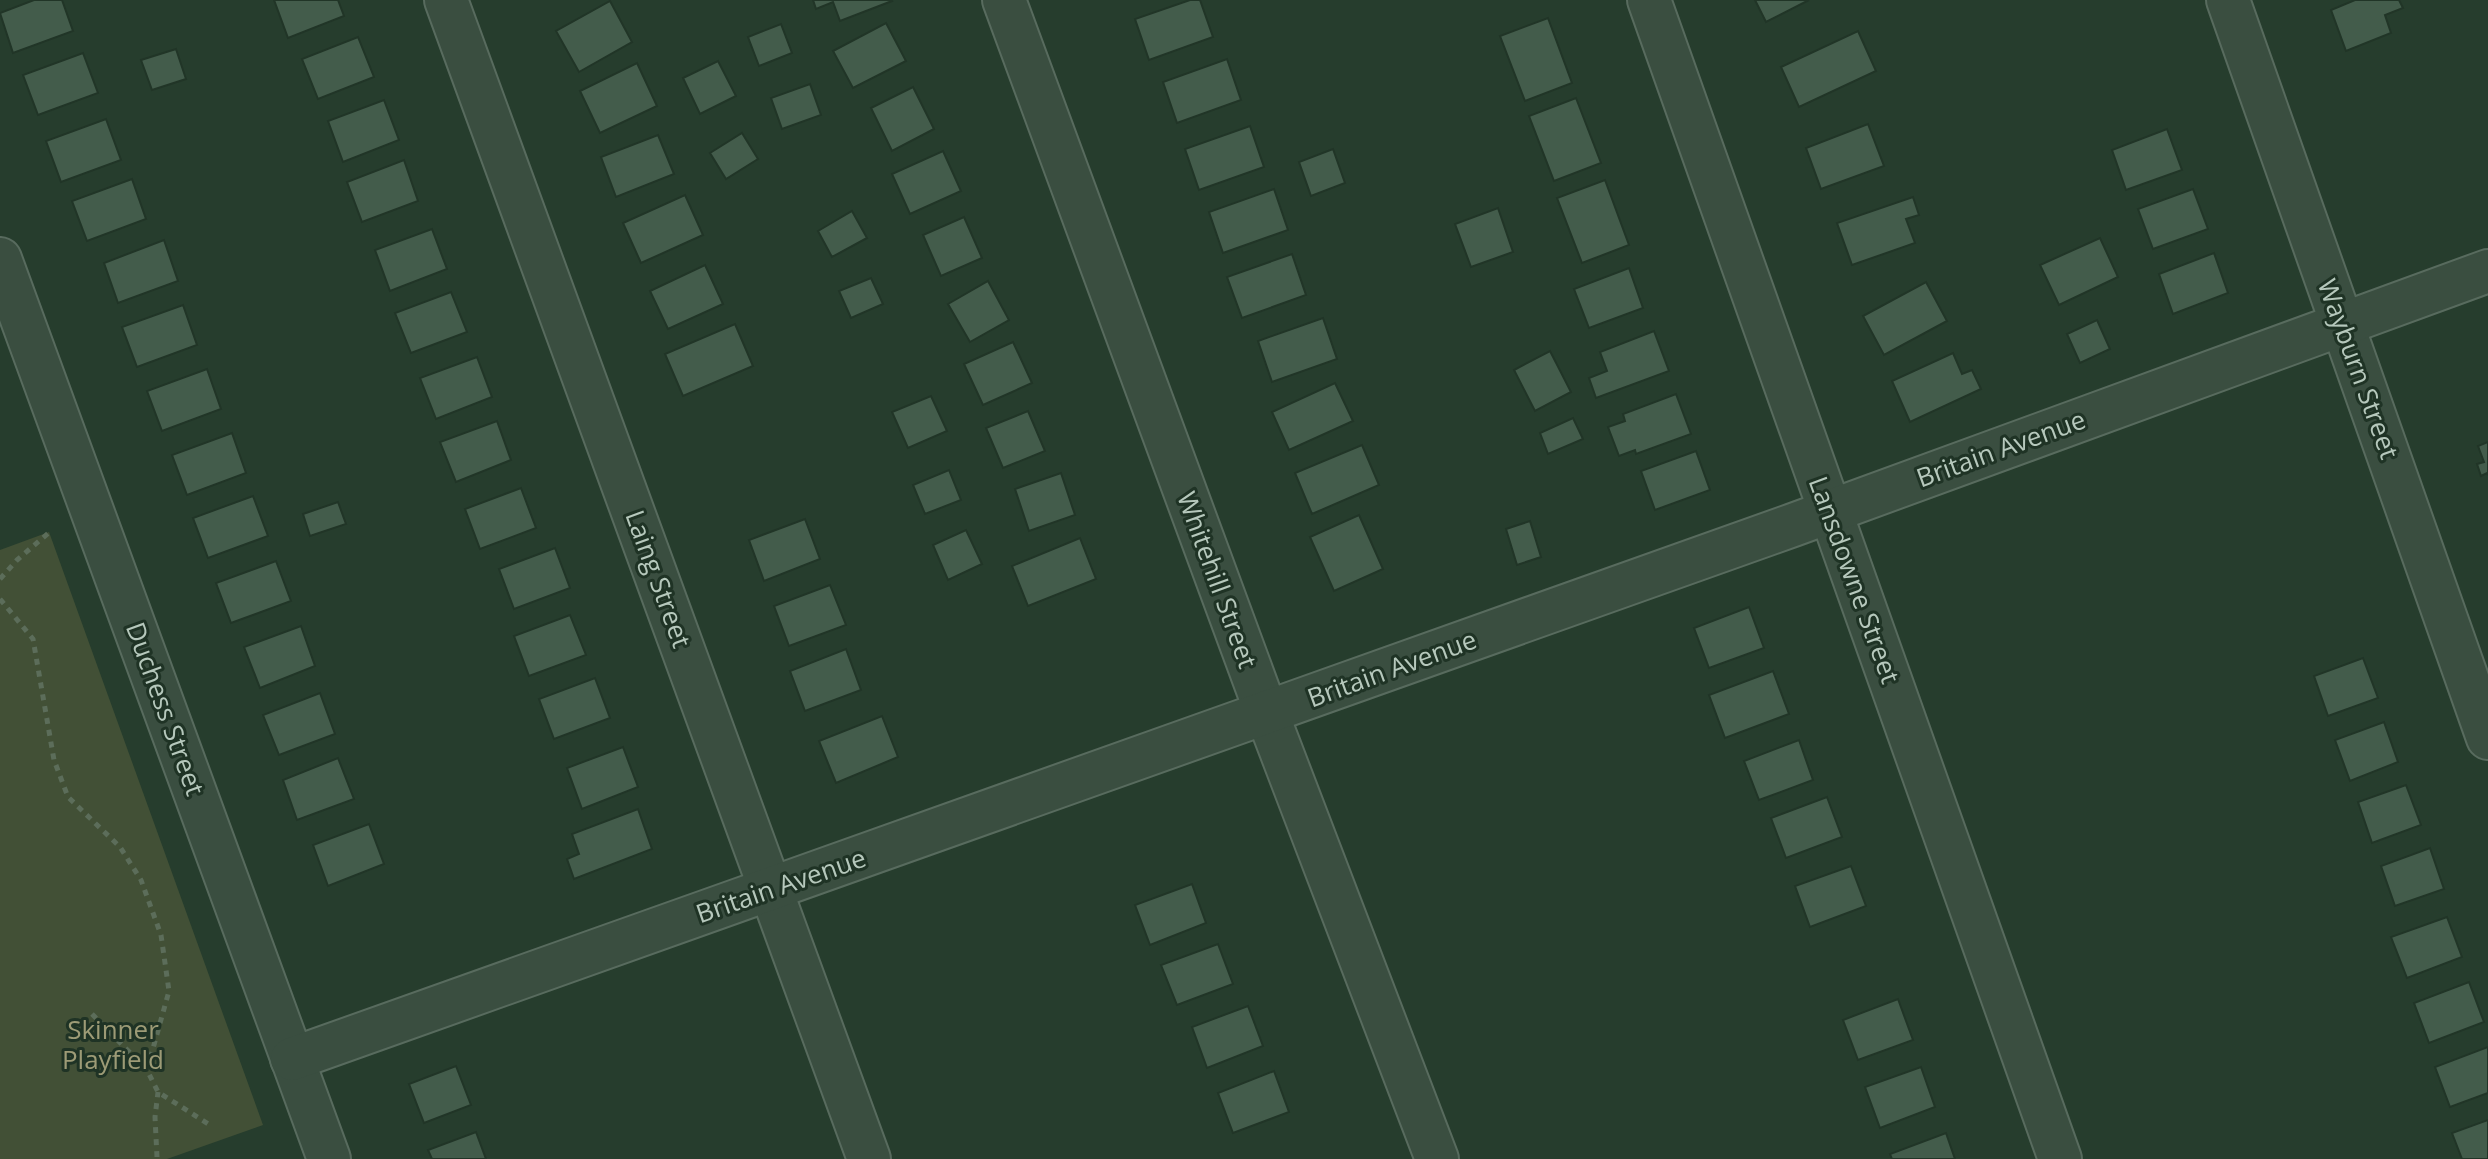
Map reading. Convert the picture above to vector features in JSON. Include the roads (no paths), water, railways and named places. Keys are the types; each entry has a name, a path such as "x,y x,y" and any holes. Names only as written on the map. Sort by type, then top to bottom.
{"street":[{"name":"Laing Street","path":"446,0 869,1159"},
{"name":"Whitehill Street","path":"1004,0 1267,714 1437,1159"},
{"name":"Lansdowne Street","path":"1649,0 2060,1159"},
{"name":"Wayburn Street","path":"2228,0 2488,738"},
{"name":"Duchess Street","path":"0,259 329,1159"},
{"name":"Britain Avenue","path":"292,1059 1267,714 2488,271"}],"park label":[{"name":"Skinner Playfield","path":"113,1045"}]}
